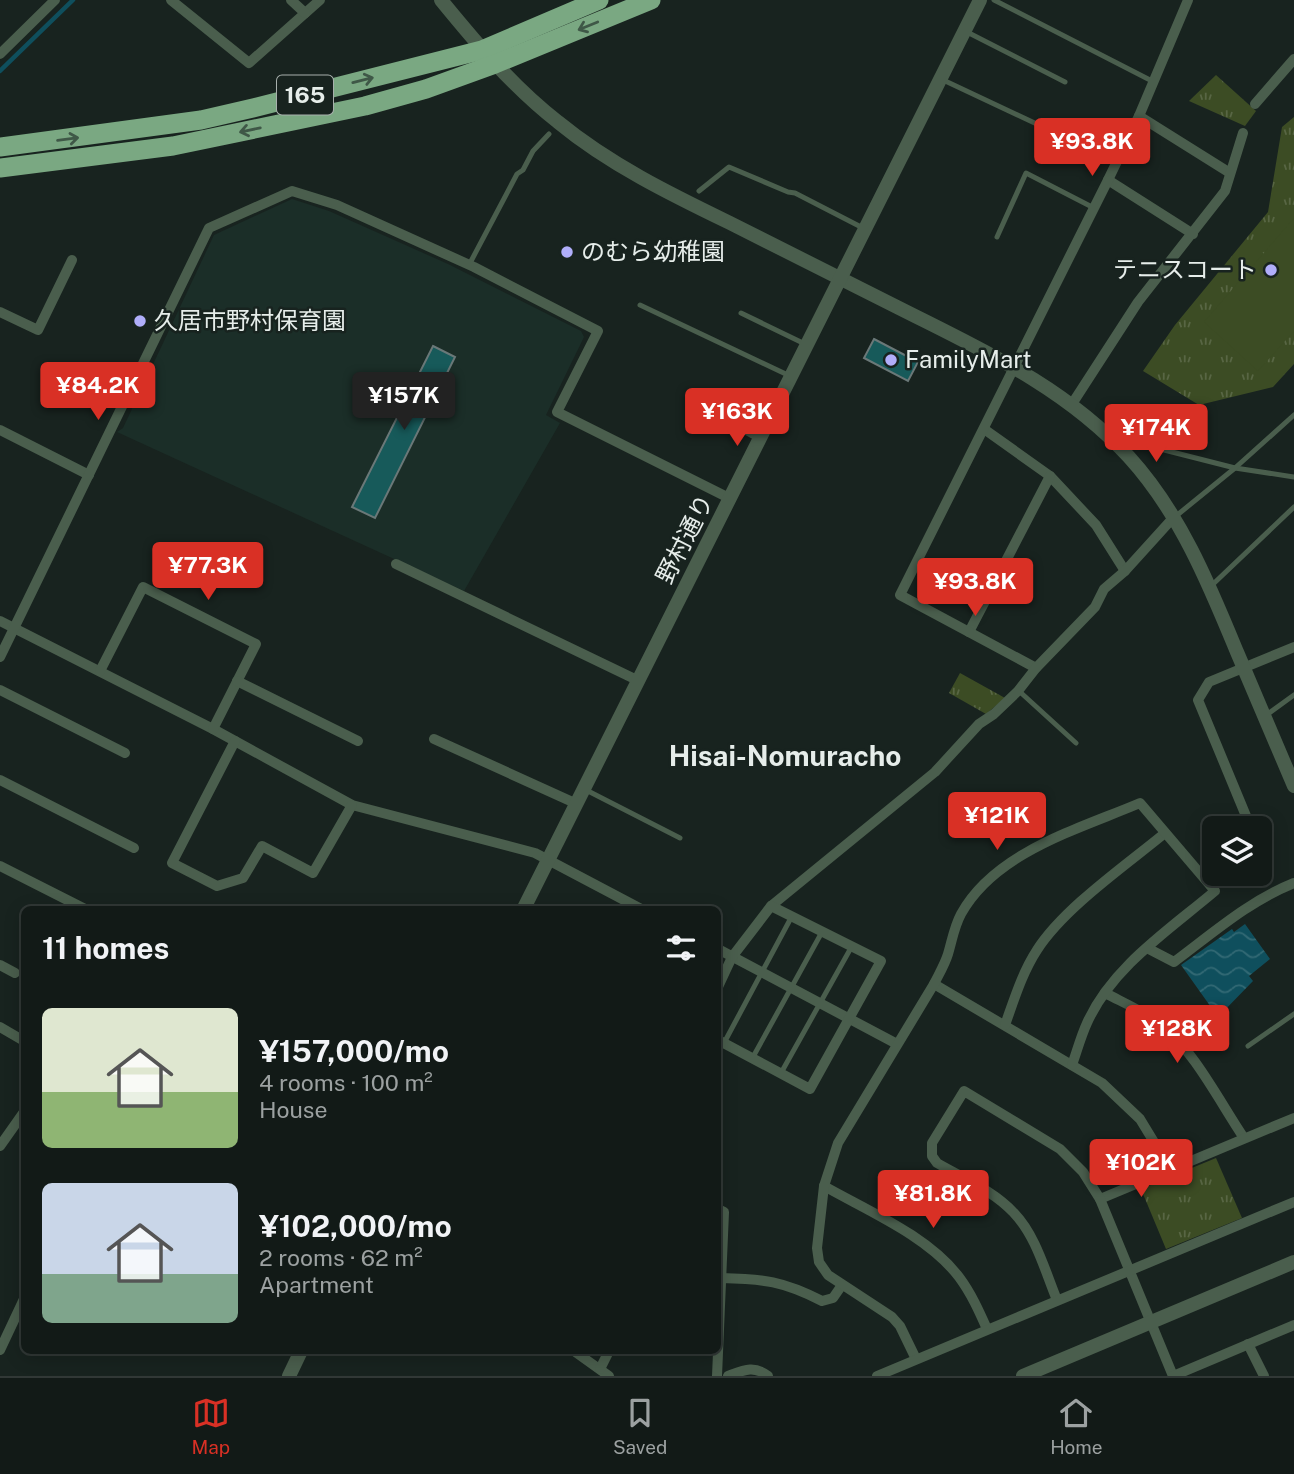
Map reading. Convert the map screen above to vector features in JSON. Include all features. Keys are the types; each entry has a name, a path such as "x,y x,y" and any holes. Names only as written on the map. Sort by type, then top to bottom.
{"highway":[{"name":"165","path":"0,168 173,146 365,106 426,89 599,0"},
{"name":"165","path":"0,147 201,120 489,57 652,0"}],"street":[{"path":"0,54 55,0"},
{"path":"171,0 248,63 320,0"},
{"path":"291,0 305,13"},
{"path":"441,0 522,92 591,147 697,207 1015,366 1072,404 1107,435 1131,460 1173,518 1210,587 1294,786"},
{"name":"野村通り","path":"525,906 761,441 980,0"},
{"path":"1036,668 900,595 1139,116 1188,0"},
{"path":"1255,104 1294,60"},
{"path":"1139,116 1230,173"},
{"path":"1072,404 1138,302 1194,234 1225,191 1243,133"},
{"path":"1108,180 1194,234"},
{"path":"0,657 209,229 292,191 337,205 469,265 598,331 557,412 731,499"},
{"path":"0,312 38,330 72,260"},
{"path":"984,429 1050,477 1096,525 1125,571"},
{"path":"0,430 89,475"},
{"path":"969,632 1050,477"},
{"path":"721,980 732,957 771,906 935,772 979,724 1018,691 1036,668 1096,607 1104,589 1125,571 1173,518"},
{"path":"396,564 639,681"},
{"path":"100,671 143,587 256,643 213,729"},
{"path":"0,621 213,729 352,805 535,853 636,906"},
{"path":"1246,816 1198,700 1209,682 1294,647"},
{"path":"237,681 358,741"},
{"path":"0,690 125,753"},
{"path":"434,739 577,804"},
{"path":"235,741 172,863 217,886 243,878 262,846 313,873 352,805"},
{"path":"0,780 134,848"},
{"path":"916,1359 900,1325 877,1305 828,1275 817,1255 824,1186 838,1143 934,984 947,957 961,915 979,889 1005,866 1029,850 1140,803 1215,891 1147,948 1105,993 1087,1022 1072,1065"},
{"path":"1004,1025 1023,975 1037,950 1051,933 1069,913 1165,833"},
{"path":"0,866 79,906"},
{"path":"1147,948 1174,962 1250,905 1294,883"},
{"path":"721,1041 810,1088 881,961 771,906"},
{"path":"721,948 747,935"},
{"path":"721,951 897,1044"},
{"path":"0,965 15,973"},
{"path":"934,984 1102,1083 1140,1119 1171,1170"},
{"path":"1105,993 1148,1016 1172,1035 1187,1052 1244,1138"},
{"path":"0,1027 21,1039"},
{"path":"1057,1300 1022,1222 995,1197 937,1163 932,1156 932,1143 964,1091 1069,1155 1083,1172 1100,1199 1173,1376 1294,1325"},
{"path":"0,1146 21,1116"},
{"path":"1100,1199 1294,1118"},
{"path":"824,1186 924,1243 939,1255 970,1293 987,1329"},
{"path":"877,1376 1294,1202"},
{"path":"721,1210 724,1212 721,1278 760,1279 793,1286 822,1301 833,1298 842,1285"},
{"path":"1023,1376 1294,1262"},
{"path":"0,1350 21,1305"},
{"path":"1248,1344 1264,1376"},
{"path":"289,1376 300,1354"},
{"path":"578,1354 605,1373 608,1354"},
{"path":"717,1376 718,1354"},
{"path":"729,1376 751,1369 768,1376"}],"lane":[{"path":"994,0 1152,81"},
{"path":"965,30 1065,82"},
{"path":"941,79 1090,149"},
{"path":"469,265 517,174 523,170 533,151 549,134"},
{"path":"699,191 729,167 795,193 866,229"},
{"path":"997,237 1026,173 1094,208"},
{"path":"640,305 793,377"},
{"path":"741,313 808,346"},
{"path":"1173,518 1235,468 1294,415"},
{"path":"723,420 761,441"},
{"path":"1107,435 1235,468 1294,477"},
{"path":"1210,587 1294,507"},
{"path":"1018,691 1076,743"},
{"path":"1264,717 1294,695"},
{"path":"585,789 680,838"},
{"path":"721,1041 792,916"},
{"path":"752,1058 822,932"},
{"path":"781,1073 852,947"},
{"path":"1248,1046 1294,1014"}],"shaded area":[{"path":"292,199 329,211 448,264 581,331 584,337 546,415 560,423 464,591 117,432 123,428 214,235"}],"green space":[{"path":"1216,75 1256,111 1245,126 1189,101"},
{"path":"1294,117 1294,364 1273,387 1199,405 1143,371 1175,325 1268,212 1282,127"},
{"name":"テニスコート","path":"1294,218 1294,331 1258,371 1204,322"},
{"path":"960,673 1005,698 986,714 949,693"},
{"path":"1216,1158 1242,1218 1166,1249 1141,1189"}],"water":[{"path":"1245,924 1270,959 1249,976 1253,981 1218,1017 1181,965 1232,929 1234,932"}],"building":[{"name":"FamilyMart","path":"874,339 918,362 908,381 864,358"},
{"path":"433,346 455,357 375,518 352,507"}],"waterway":[{"path":"0,71 73,0"}],"place":[{"name":"のむら幼稚園","path":"567,252"},
{"name":"テニスコート","path":"1271,270"},
{"name":"久居市野村保育園","path":"140,321"},
{"name":"FamilyMart","path":"891,360"}],"district":[{"name":"Hisai-Nomuracho","path":"785,756"}]}
